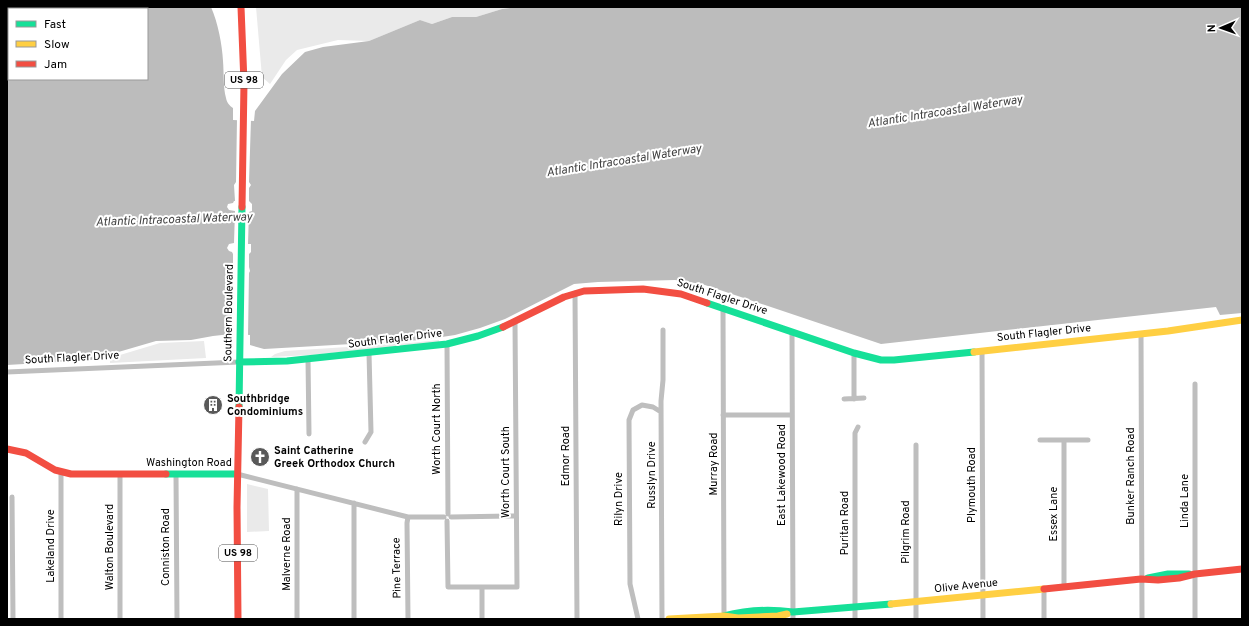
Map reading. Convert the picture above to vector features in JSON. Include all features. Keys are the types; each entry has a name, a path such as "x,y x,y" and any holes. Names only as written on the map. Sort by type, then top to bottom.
{"street":[{"name":"Southern Boulevard","path":"238,619 237,474 244,64 241,7"},
{"name":"South Flagler Drive","path":"7,372 287,361 447,344 478,336 515,322 564,297 576,293 595,290 653,290 681,294 854,353 881,360 894,360 1141,334 1242,320"},
{"name":"Edmor Road","path":"576,293 577,619"},
{"name":"Murray Road","path":"723,308 724,617"},
{"name":"Worth Court South","path":"482,587 517,587 515,322"},
{"name":"Russlyn Drive","path":"662,619 661,412 663,380 663,330"},
{"name":"East Lakewood Road","path":"792,332 793,616"},
{"name":"Bunker Ranch Road","path":"1141,334 1142,619"},
{"name":"Worth Court North","path":"447,344 448,587 482,587"},
{"name":"Plymouth Road","path":"982,351 983,619"},
{"path":"365,442 371,432 369,353"},
{"path":"854,353 854,398"},
{"path":"308,359 309,434"},
{"name":"Linda Lane","path":"1195,384 1195,619"},
{"path":"844,399 864,398"},
{"name":"Rilyn Drive","path":"638,619 630,584 629,416 633,410 642,405 652,407 661,412"},
{"path":"723,415 792,415"},
{"name":"Puritan Road","path":"855,619 855,433 858,427"},
{"path":"1040,440 1088,440"},
{"name":"Essex Lane","path":"1064,440 1064,587"},
{"name":"Pilgrim Road","path":"916,445 916,619"},
{"name":"Washington Road","path":"7,449 16,450 32,456 53,470 77,475 237,474 408,517 516,516"},
{"name":"Lakeland Drive","path":"61,619 62,473"},
{"name":"Walton Boulevard","path":"120,474 120,619"},
{"name":"Conniston Road","path":"176,474 177,619"},
{"name":"Malverne Road","path":"297,489 297,619"},
{"path":"12,497 13,619"},
{"path":"354,503 354,619"},
{"name":"Pine Terrace","path":"408,517 408,619"},
{"name":"Olive Avenue","path":"669,619 724,617 738,612 778,610 793,616 855,608 1142,579 1158,580 1179,578 1195,574 1242,569"},
{"path":"482,587 482,619"},
{"path":"1044,590 1044,619"}],"shaded area":[{"path":"256,7 519,7 502,9 476,17 452,17 432,24 420,20 369,41 338,40 297,50 286,60 270,84 262,77"},
{"path":"439,340 439,342 311,355 271,357 285,351"},
{"path":"204,341 206,358 110,363 110,358 160,343"},
{"path":"247,484 268,489 269,531 247,532"}],"water":[{"name":"Atlantic Intracoastal Waterway","path":"7,7 211,7 219,34 226,100 233,108 233,120 254,121 255,111 282,74 305,52 323,47 369,41 420,20 432,24 452,17 476,17 502,9 519,7 1242,7 1242,313 1220,315 1216,307 881,344 702,284 675,280 598,282 574,284 505,319 455,335 422,340 264,349 250,345 250,335 231,334 191,340 156,341 91,360 7,365"}],"pier":[{"path":"237,119 251,119 249,182 251,185 249,188 249,201 252,204 252,211 249,212 248,244 251,244 251,252 249,254 250,271 248,336 231,335 231,270 233,267 233,254 227,248 229,244 234,243 235,211 229,210 227,207 228,204 235,201 234,185 236,182"}],"traffic: fast":[{"path":"239,407 242,207"},
{"path":"707,303 854,353 881,360 974,352"},
{"path":"239,362 287,361 447,344 478,336 503,327"},
{"path":"166,474 237,474"},
{"path":"1148,578 1168,574 1189,574"},
{"path":"724,616 741,612 793,612 891,604"}],"traffic: slow":[{"path":"974,352 1168,331 1242,320"},
{"path":"891,604 1044,589"},
{"path":"669,619 724,616 738,618 778,616 787,614"}],"traffic: jam":[{"path":"241,7 244,83 242,207"},
{"path":"503,327 564,297 584,291 643,289 681,294 707,303"},
{"path":"238,619 237,507 239,407"},
{"path":"7,449 26,453 55,470 71,474 166,474"},
{"path":"1044,589 1141,579 1158,580 1179,578 1195,574 1242,569"}],"place":[{"name":"Southbridge Condominiums","path":"213,405"},
{"name":"Saint Catherine Greek Orthodox Church","path":"260,457"}]}
